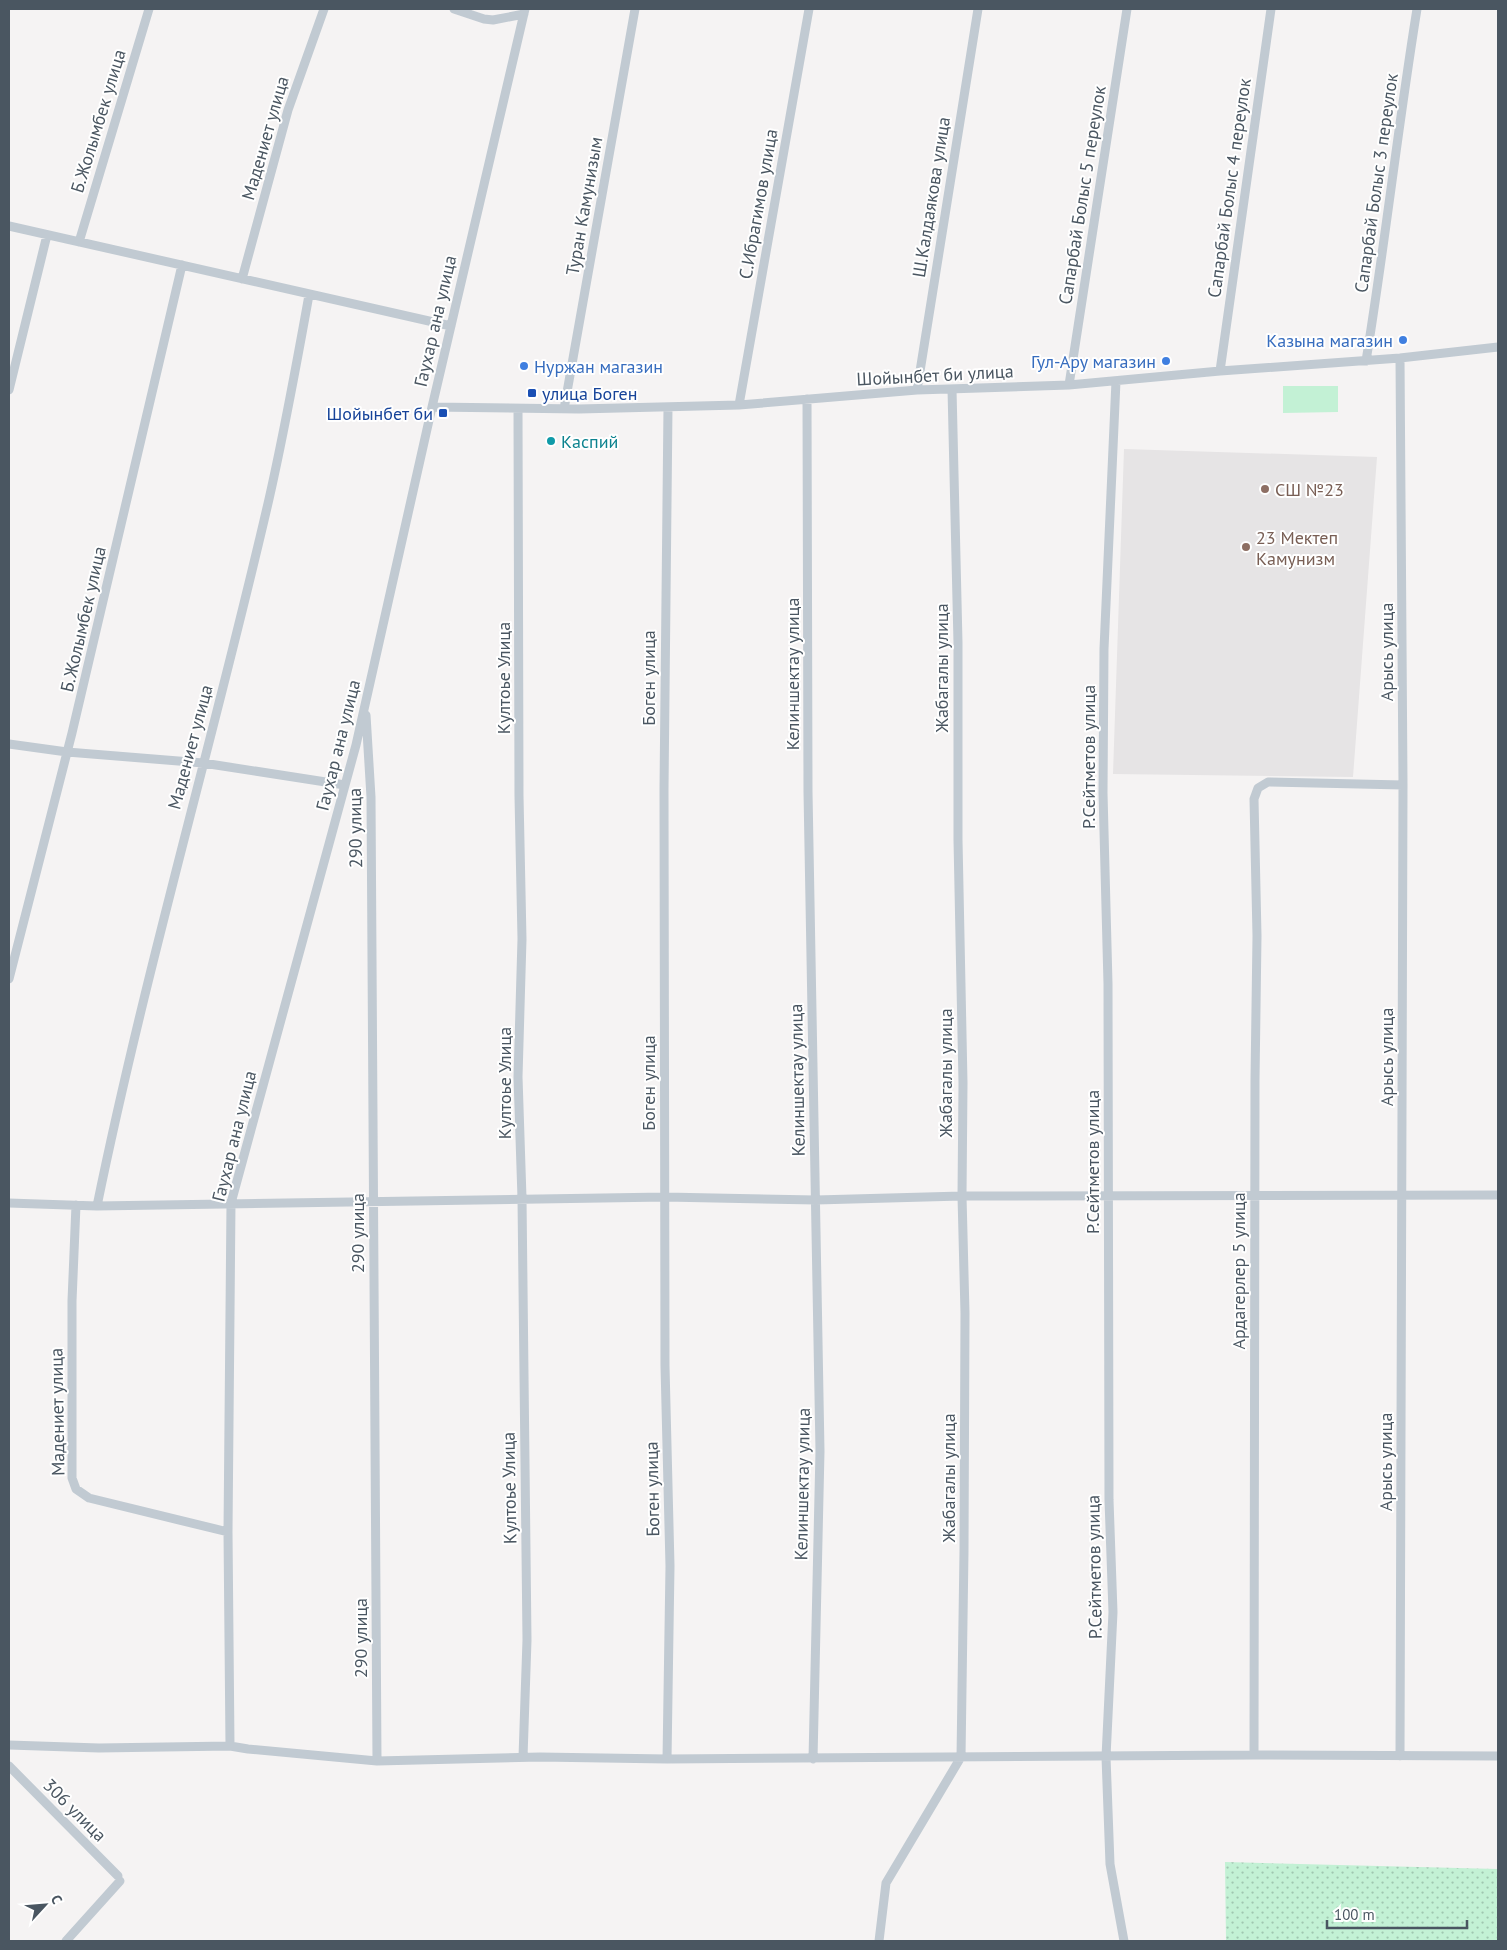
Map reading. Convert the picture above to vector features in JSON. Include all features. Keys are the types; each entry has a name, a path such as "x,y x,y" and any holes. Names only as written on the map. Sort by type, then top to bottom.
{"street":[{"name":"Б.Жолымбек улица","path":"80,242 149,9"},
{"name":"Мадениет улица","path":"242,279 288,110 324,9"},
{"path":"454,9 493,20 525,11"},
{"name":"Туран Камунизым","path":"564,409 635,9"},
{"name":"С.Ибрагимов улица","path":"739,405 809,9"},
{"name":"Ш.Калдаякова улица","path":"917,390 978,9"},
{"name":"Сапарбай Болыс 5 переулок","path":"1069,385 1127,9"},
{"name":"Сапарбай Болыс 4 переулок","path":"1220,371 1270,9"},
{"name":"Сапарбай Болыс 3 переулок","path":"1366,361 1382,260 1402,102 1417,9"},
{"name":"Гаухар ана улица","path":"230,1746 228,1492 231,1204 345,785 365,704 432,407 525,11"},
{"path":"9,226 451,326"},
{"path":"9,390 47,235"},
{"name":"Б.Жолымбек улица","path":"9,979 67,752 182,265"},
{"name":"Мадениет улица","path":"97,1206 142,1006 266,510 289,405 309,295"},
{"name":"Шойынбет би улица","path":"432,407 564,409 739,405 917,390 1069,385 1220,371 1400,358 1498,347"},
{"name":"Арысь улица","path":"1400,358 1403,785 1400,1756"},
{"name":"Р.Сейтметов улица","path":"1116,381 1104,649 1103,784 1108,984 1109,1500 1113,1612 1106,1757 1110,1864 1124,1941"},
{"name":"Жабагалы улица","path":"952,389 958,643 958,840 965,1313 964,1541 960,1757"},
{"name":"Келиншектау улица","path":"806,399 808,792 820,1451 813,1759"},
{"name":"Боген улица","path":"667,1760 670,1566 665,1366 664,779 668,407"},
{"name":"Култоье Улица","path":"518,409 519,796 522,939 518,1077 522,1198 527,1640 523,1757"},
{"name":"290 улица","path":"365,704 371,797 377,1761"},
{"path":"9,744 67,752 203,763 345,785"},
{"name":"Ардагерлер 5 улица","path":"1254,1755 1254,1196 1257,936 1254,799 1258,788 1268,782 1403,785"},
{"path":"9,1202 97,1206 522,1198 665,1197 816,1200 962,1196 1498,1195"},
{"name":"Мадениет улица","path":"76,1205 72,1301 72,1478 76,1489 89,1498 228,1532"},
{"path":"9,1745 99,1748 230,1746 377,1761 523,1757 667,1760 1254,1755 1498,1756"},
{"path":"879,1941 886,1883 960,1757"},
{"name":"306 улица","path":"9,1766 119,1878 66,1941"}],"shaded area":[{"name":"23 Мектеп Камунизм","path":"1124,449 1377,457 1353,777 1113,774"}],"green space":[{"path":"1283,386 1338,386 1338,412 1283,413"},
{"path":"1225,1862 1498,1869 1498,1941 1226,1941"}],"place":[{"name":"Казына магазин","path":"1403,340"},
{"name":"Гул-Ару магазин","path":"1166,361"},
{"name":"Нуржан магазин","path":"524,366"},
{"name":"улица Боген","path":"532,393"},
{"name":"Шойынбет би","path":"443,413"},
{"name":"Каспий","path":"551,441"},
{"name":"СШ №23","path":"1265,489"},
{"name":"23 Мектеп Камунизм","path":"1246,547"}]}
